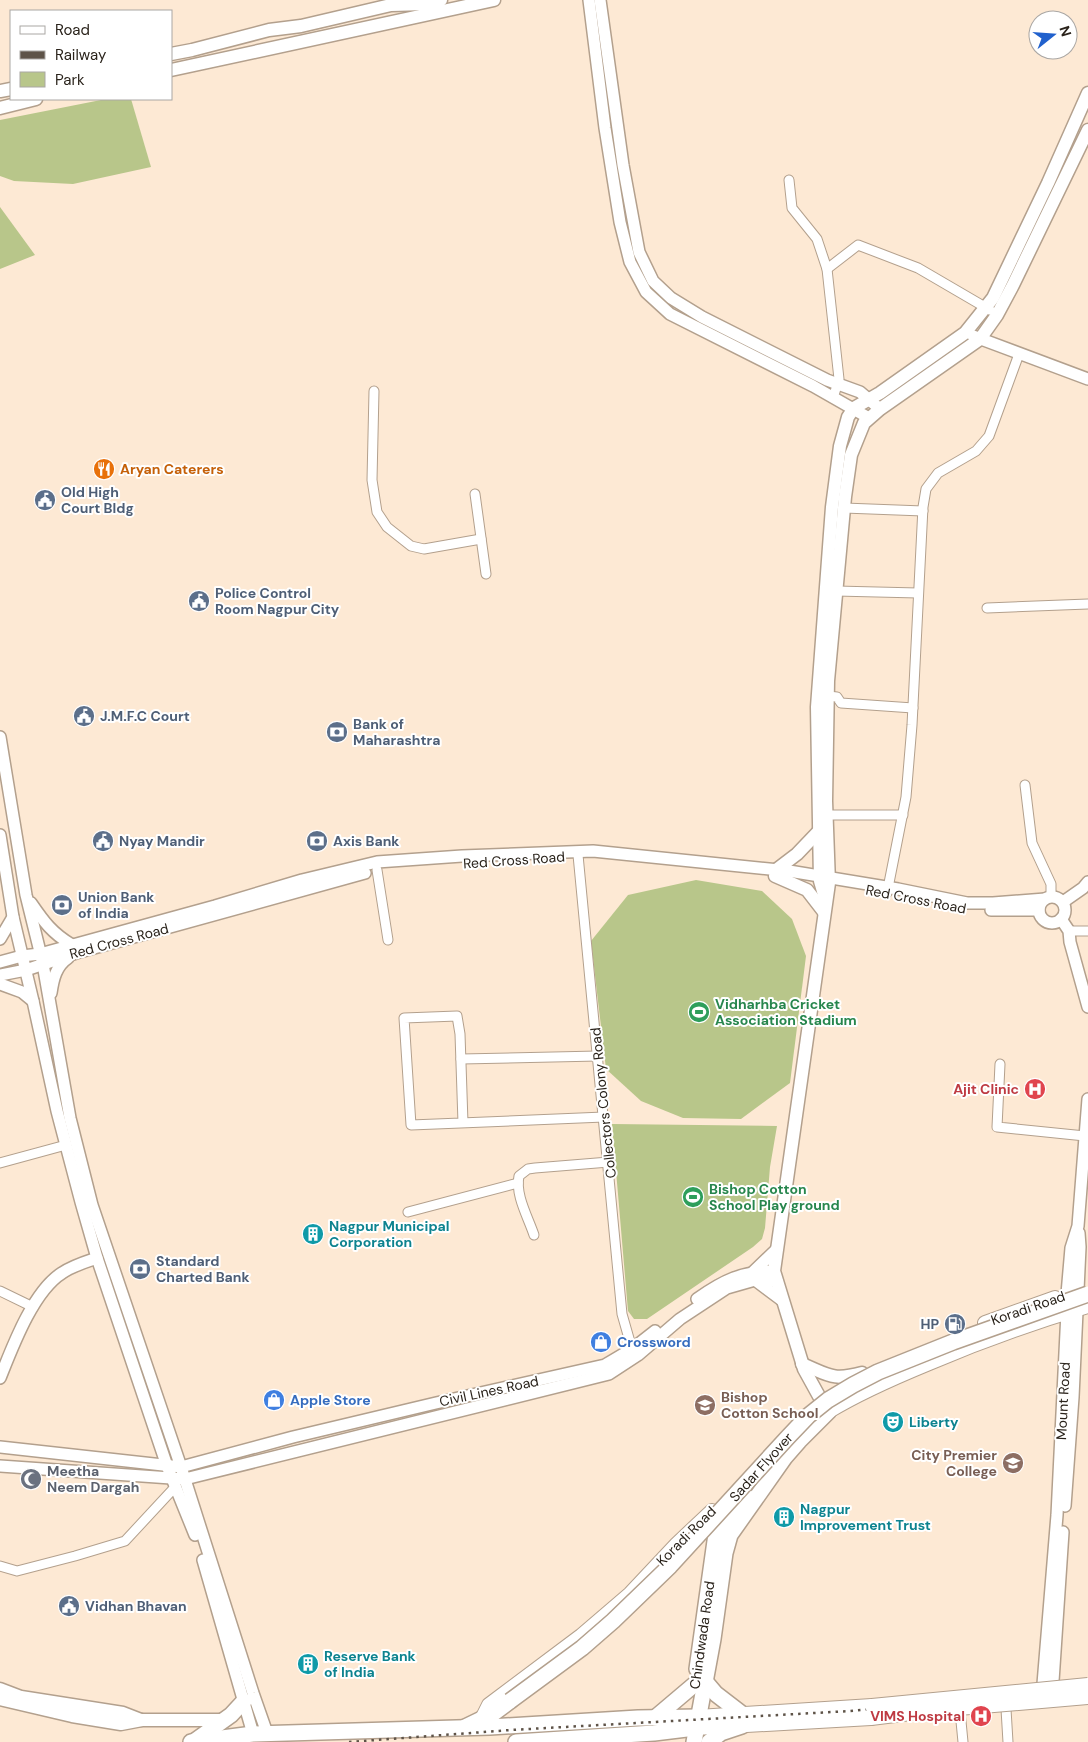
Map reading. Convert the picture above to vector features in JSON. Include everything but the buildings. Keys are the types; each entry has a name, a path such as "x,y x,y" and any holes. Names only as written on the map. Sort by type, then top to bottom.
{"highway":[{"name":"Sadar Flyover","path":"486,1722 494,1713 513,1704 582,1648 626,1609 688,1547 788,1436 828,1400 853,1384 878,1372 962,1338 1080,1300"},
{"path":"719,1554 761,1490 799,1441 829,1411"},
{"path":"719,1554 716,1534 748,1493 756,1462"},
{"name":"Chindwada Road","path":"691,1729 700,1683 702,1639 719,1554"},
{"path":"656,1717 700,1683 716,1694 742,1720 709,1742"},
{"path":"193,1741 231,1715 244,1701"},
{"path":"193,1741 466,1728 486,1722 656,1717 691,1729"},
{"path":"482,1742 486,1722"},
{"path":"516,1742 656,1738 691,1729"}],"main road":[{"path":"172,54 269,30 301,26 390,5 426,4 440,0"},
{"path":"172,70 494,0"},
{"path":"1080,1300 945,1356 847,1400 829,1411 802,1364 775,1276 777,1249 817,977 825,906 828,696 836,591 851,455 864,423 869,418 980,339 992,311 993,298 1088,95"},
{"path":"0,108 32,100"},
{"path":"825,880 818,832 817,707 827,566 840,446 848,417 854,408 909,373 965,333 992,311 1013,286 1088,130"},
{"path":"818,832 776,873 807,890 825,906"},
{"name":"Koradi Road","path":"486,1722 489,1705 581,1636 630,1594 677,1544 717,1506 803,1411 820,1398 862,1373 978,1326 1080,1300"},
{"path":"802,1364 826,1375 843,1378 862,1373"},
{"path":"871,1712 884,1700 1088,1683"},
{"path":"871,1712 1088,1683"},
{"path":"0,1689 8,1701 124,1713 142,1720 223,1720"},
{"path":"691,1729 742,1720 935,1710 1088,1697"},
{"path":"871,1712 886,1721 960,1711 1006,1709 1088,1701"}],"street":[{"path":"589,0 605,128 620,222 630,262 646,292 670,314 813,386 869,418"},
{"path":"600,0 623,165 639,252 653,281 671,298 702,317 838,384 860,392 880,409"},
{"path":"789,180 792,208 817,239 827,269 840,379 833,398"},
{"path":"827,269 858,245 918,268 992,311"},
{"path":"965,333 1088,379"},
{"path":"1019,354 989,436 976,451 938,473 926,489 923,511 913,708 906,797 888,890 967,903 993,903 1056,897 1063,902 1065,911 1058,921"},
{"path":"374,392 372,480 377,512 387,527 411,546 424,549 481,539"},
{"path":"474,494 486,574"},
{"path":"844,508 923,511"},
{"path":"836,591 918,593"},
{"path":"987,608 1088,604"},
{"path":"828,696 837,697 841,703 913,708"},
{"path":"0,737 26,895 41,959 70,1118 92,1204 181,1467 178,1481 125,1540 75,1556 17,1571 0,1566"},
{"path":"1025,785 1032,843 1050,884 1048,897 1042,901 1039,910 1042,918 1046,921 1058,921"},
{"path":"827,815 903,814"},
{"path":"0,835 13,917 34,1001 57,1111 97,1258 168,1466 178,1481 250,1684 262,1738"},
{"path":"216,910 302,880 377,862 462,856 593,851 776,873"},
{"name":"Red Cross Road","path":"0,975 26,970 41,959 74,949 216,910 377,870 578,856 776,873 888,890 974,910 1039,910"},
{"name":"Collectors Colony Road","path":"578,856 622,1314 632,1349"},
{"path":"377,870 388,940"},
{"path":"1063,902 1083,888 1088,882"},
{"path":"26,895 46,925 74,949 61,962 53,978 49,1009"},
{"path":"0,939 13,917"},
{"path":"1058,921 1069,936 1088,1007"},
{"path":"1069,936 1088,931"},
{"name":"Red Cross Road","path":"0,962 22,956 41,959"},
{"path":"0,984 22,992 34,1001"},
{"path":"463,1123 461,1059 457,1016 404,1018 410,1125 463,1123 604,1117"},
{"path":"461,1059 598,1056"},
{"path":"1000,1064 997,1127 1086,1139"},
{"path":"1046,1704 1080,1300 1071,1248 1078,1226 1088,1099"},
{"path":"0,1163 66,1145"},
{"path":"534,1235 519,1192 519,1176 535,1168 608,1162"},
{"path":"408,1212 518,1183"},
{"path":"754,1276 777,1249"},
{"path":"0,1378 20,1331 39,1297 60,1273 97,1258"},
{"path":"754,1276 783,1301"},
{"path":"0,1466 178,1481 609,1374 638,1355 680,1319 727,1288 754,1276 775,1276"},
{"name":"Civil Lines Road","path":"0,1447 181,1467 436,1402 605,1366 632,1349 720,1283 754,1276"},
{"path":"0,1291 33,1308"},
{"path":"178,1481 195,1532 244,1701 262,1738"},
{"path":"1006,1709 1008,1742"},
{"path":"960,1711 963,1742"}],"green space":[{"path":"101,100 131,100 151,167 73,184 14,181 0,176 0,120"},
{"path":"0,207 35,255 0,269"},
{"name":"Vidharhba Cricket Association Stadium","path":"696,880 762,891 792,919 806,956 790,1083 741,1119 683,1118 641,1101 606,1069 591,941 628,895"},
{"name":"Bishop Cotton School Play ground","path":"612,1124 777,1126 770,1167 765,1228 762,1239 647,1319 634,1319 628,1311"}],"railway":[{"path":"349,1742 511,1730 850,1711 1088,1686"}],"place":[{"name":"Aryan Caterers","path":"104,469"},
{"name":"Old High Court Bldg","path":"45,500"},
{"name":"Police Control Room Nagpur City","path":"199,601"},
{"name":"J.M.F.C Court","path":"84,716"},
{"name":"Bank of Maharashtra","path":"337,732"},
{"name":"Nyay Mandir","path":"103,841"},
{"name":"Axis Bank","path":"317,841"},
{"name":"Union Bank of India","path":"62,905"},
{"name":"Vidharhba Cricket Association Stadium","path":"699,1012"},
{"name":"Ajit Clinic","path":"1035,1089"},
{"name":"Bishop Cotton School Play ground","path":"693,1197"},
{"name":"Nagpur Municipal Corporation","path":"313,1234"},
{"name":"Standard Charted Bank","path":"140,1269"},
{"name":"HP","path":"955,1324"},
{"name":"Crossword","path":"601,1342"},
{"name":"Apple Store","path":"274,1400"},
{"name":"Bishop Cotton School","path":"705,1405"},
{"name":"Liberty","path":"893,1422"},
{"name":"City Premier College","path":"1013,1463"},
{"name":"Meetha Neem Dargah","path":"31,1479"},
{"name":"Nagpur Improvement Trust","path":"784,1517"},
{"name":"Vidhan Bhavan","path":"69,1606"},
{"name":"Reserve Bank of India","path":"308,1664"},
{"name":"VIMS Hospital","path":"981,1716"}]}
